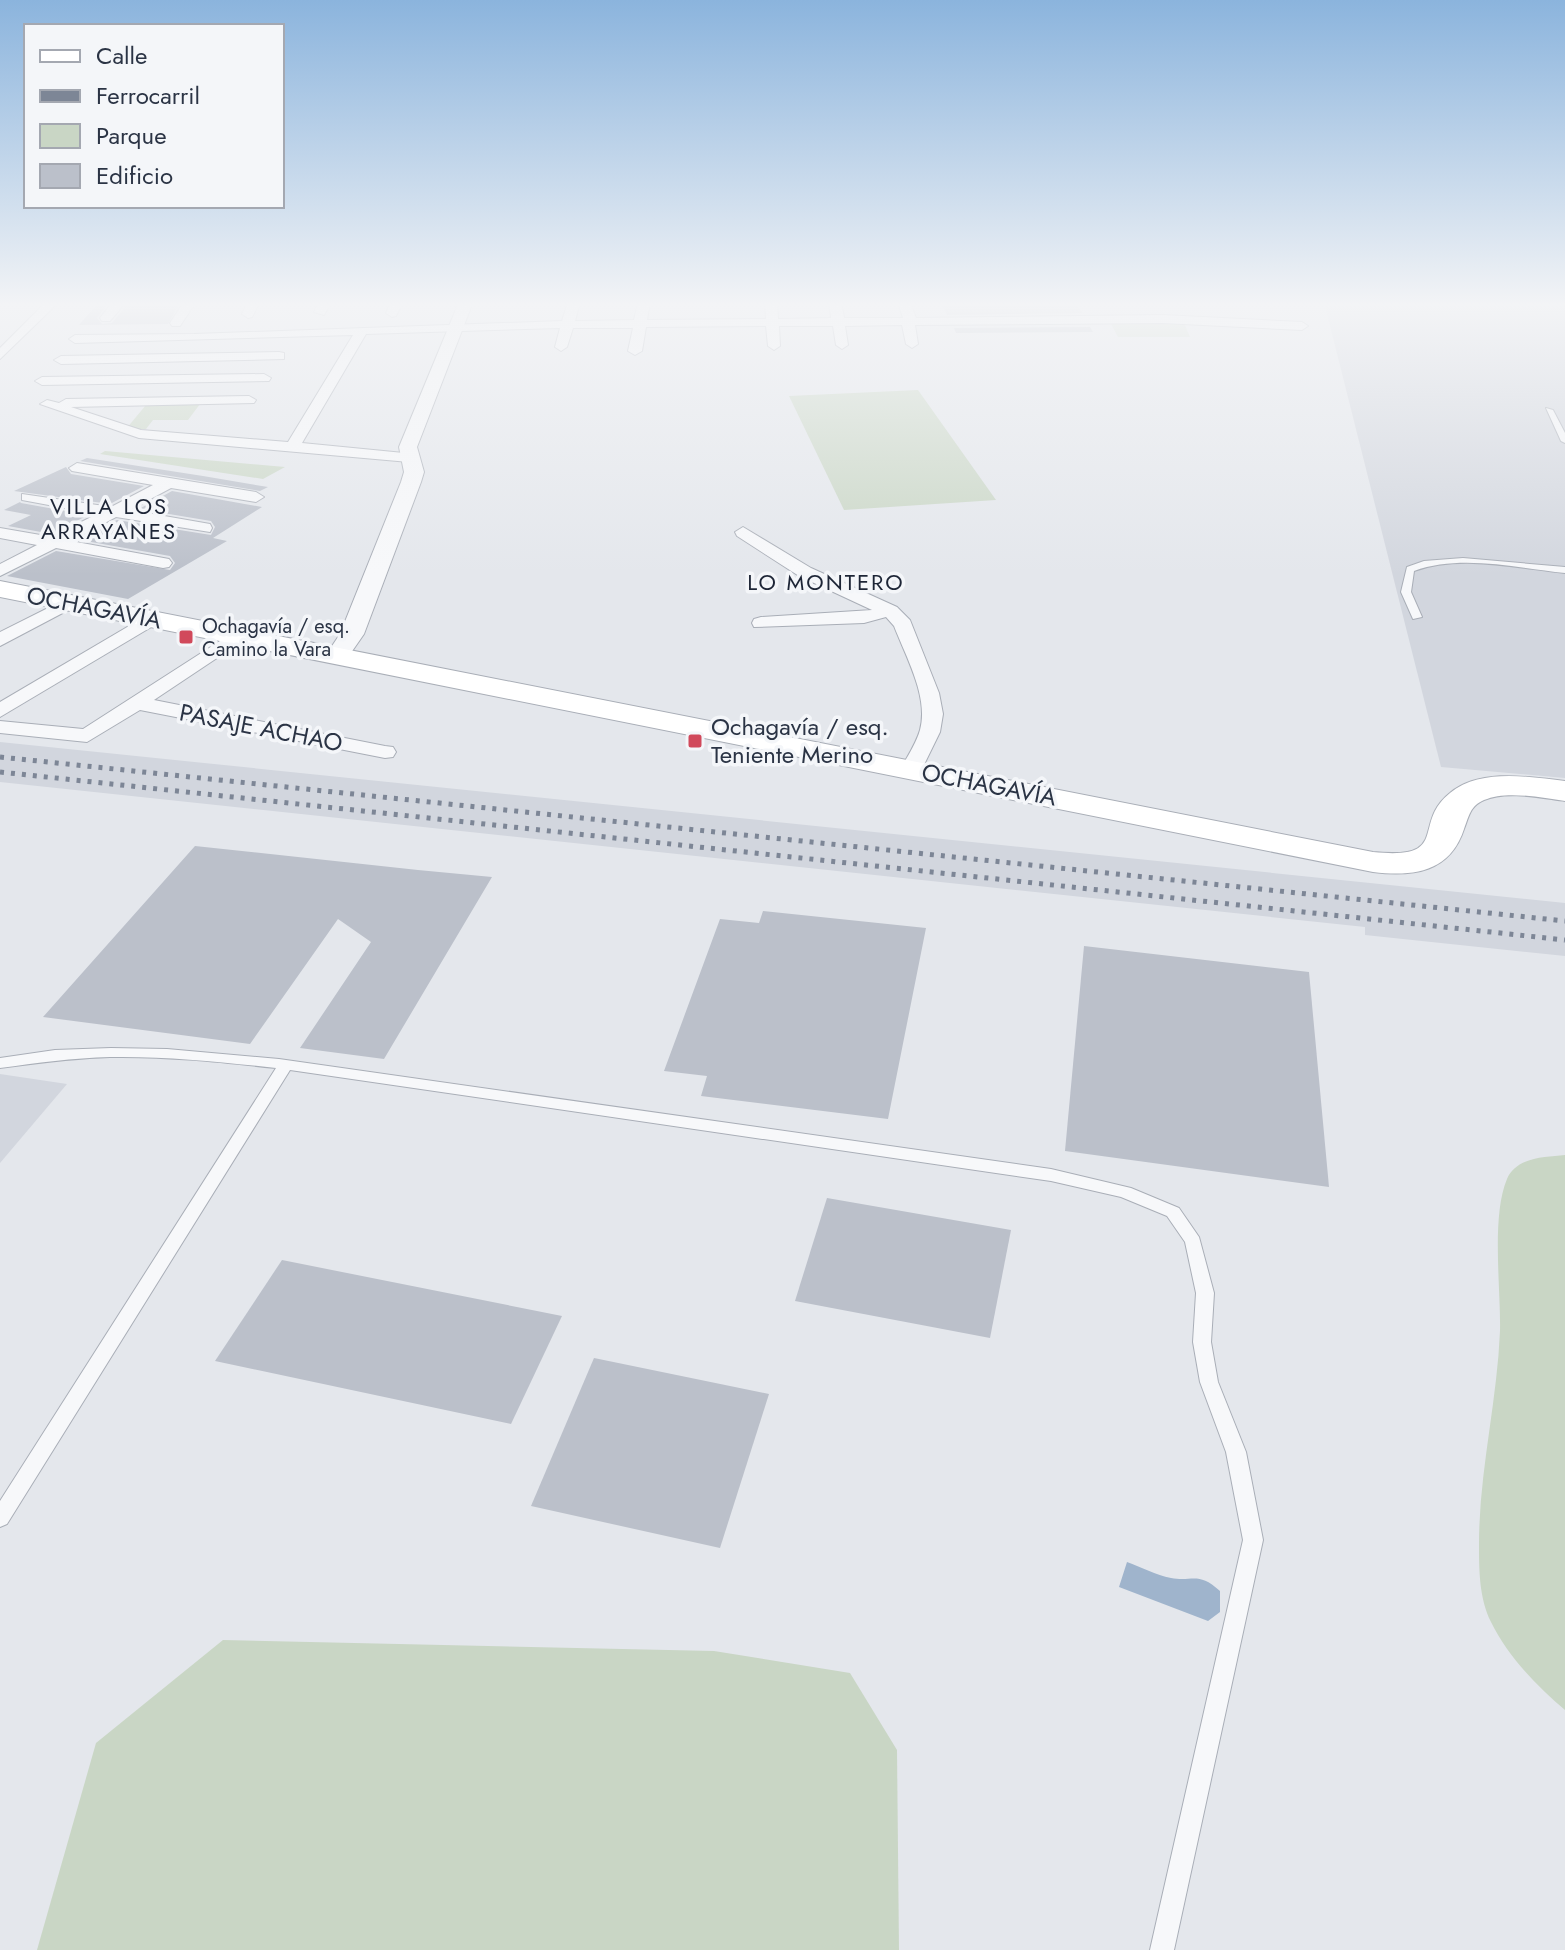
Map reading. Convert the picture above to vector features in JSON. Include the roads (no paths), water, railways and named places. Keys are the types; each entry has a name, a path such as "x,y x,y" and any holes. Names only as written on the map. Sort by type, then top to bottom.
{"main road":[{"name":"OCHAGAVÍA","path":"0,589 1386,864 1424,860 1438,852 1455,807 1467,796 1504,788 1565,791"}],"street":[{"path":"117,428 145,393"},
{"path":"228,431 254,393"},
{"path":"292,448 325,393"},
{"path":"338,655 352,634 411,482 414,472 408,447 430,393"},
{"path":"249,400 47,404 139,434 228,431 292,448 409,457"},
{"path":"77,468 256,497"},
{"path":"0,571 169,483"},
{"path":"28,497 204,528"},
{"path":"743,532 805,572 890,611 903,624 929,693 933,714 930,732 911,770"},
{"path":"0,533 163,563"},
{"path":"0,640 68,603"},
{"path":"761,623 864,617 890,611"},
{"path":"0,711 151,619"},
{"name":"PASAJE ACHAO","path":"0,727 87,736 237,636"},
{"name":"PASAJE ACHAO","path":"137,703 385,752"}],"lane":[{"path":"1549,410 1565,441"},
{"path":"1417,617 1406,592 1410,569 1421,563 1462,561 1565,570"},
{"path":"1525,567 1531,580"},
{"path":"0,1063 47,1054 128,1053 285,1066 1051,1175 1125,1192 1173,1212 1193,1241 1205,1293 1202,1342 1209,1382 1236,1452 1253,1540 1162,1950"},
{"path":"0,1518 285,1066"}],"water":[{"path":"1127,1562 1165,1577 1206,1581 1220,1591 1220,1612 1208,1621 1119,1587"}],"railway":[{"path":"0,757 1565,921"},
{"path":"0,772 1565,940"}],"place":[{"name":"Ochagavía / esq. Camino la Vara","path":"186,637"},
{"name":"Ochagavía / esq. Teniente Merino","path":"695,741"}],"district":[{"name":"VILLA LOS ARRAYANES","path":"109,518"},
{"name":"LO MONTERO","path":"826,582"}]}
